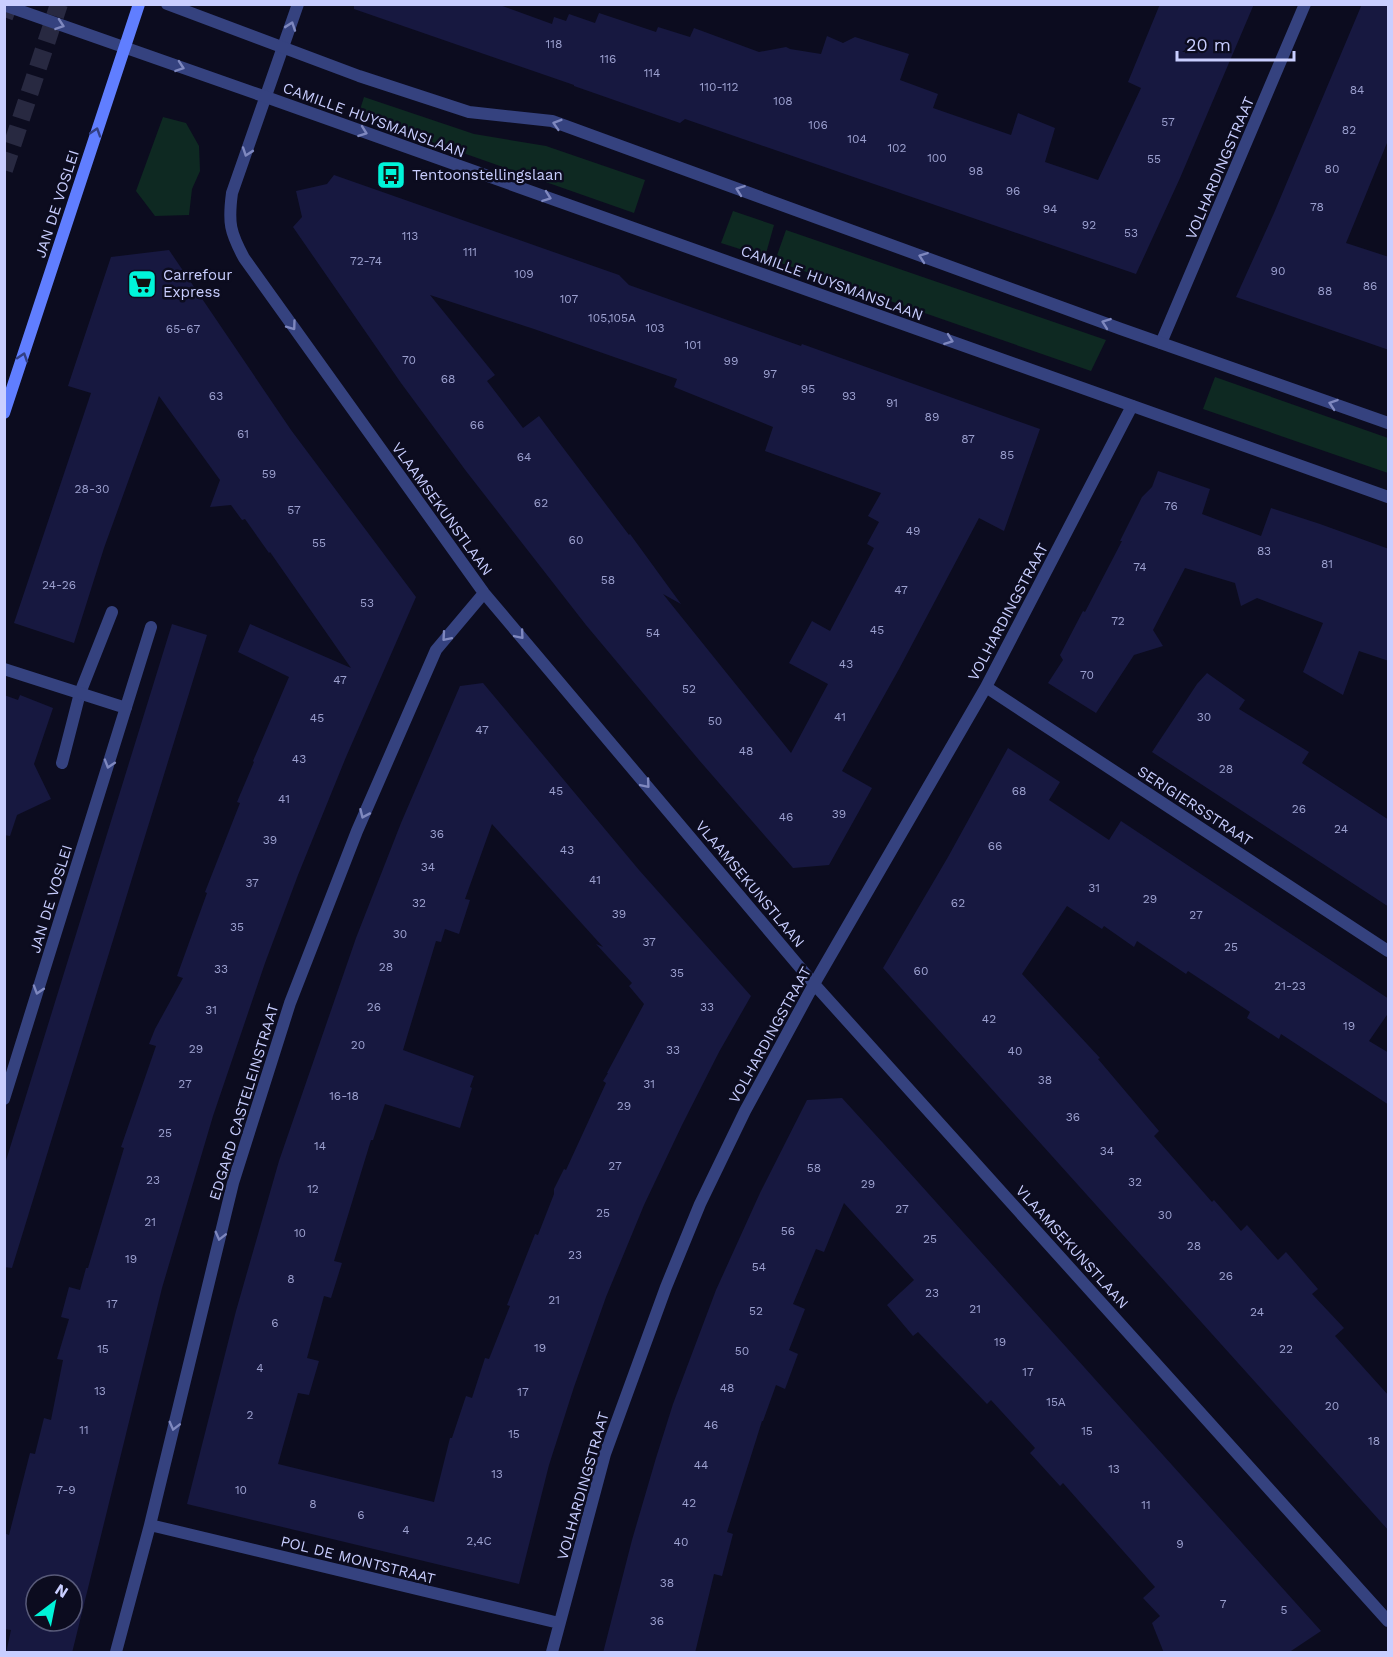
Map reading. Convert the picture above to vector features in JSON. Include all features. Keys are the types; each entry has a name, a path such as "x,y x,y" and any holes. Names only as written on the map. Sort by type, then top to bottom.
{"main road":[{"name":"JAN DE VOSLEI","path":"4,413 139,4"}],"street":[{"path":"167,4 359,76 469,112 552,121 1161,343 1389,423"},
{"path":"283,48 298,4"},
{"name":"VOLHARDINGSTRAAT","path":"1161,343 1305,4"},
{"name":"CAMILLE HUYSMANSLAAN","path":"4,5 1389,497"},
{"name":"CAMILLE HUYSMANSLAAN","path":"266,97 283,48"},
{"name":"VLAAMSEKUNSTLAAN","path":"266,97 232,193 229,216 234,238 244,258 484,593 814,984 1389,1621"},
{"name":"VOLHARDINGSTRAAT","path":"552,1653 605,1454 666,1287 700,1204 745,1111 814,984 986,687 1132,406"},
{"name":"EDGARD CASTELEINSTRAAT","path":"116,1653 150,1525 233,1183 290,1003 357,831 436,650 484,593"},
{"path":"62,763 80,693 112,612"},
{"name":"JAN DE VOSLEI","path":"4,1099 151,627"},
{"path":"4,669 126,708"},
{"name":"SERIGIERSSTRAAT","path":"986,687 1389,951"},
{"name":"POL DE MONTSTRAAT","path":"150,1525 559,1623"}],"green space":[{"path":"364,97 474,134 546,146 645,180 634,213 358,116"},
{"path":"163,117 186,123 199,146 200,171 192,189 189,215 155,216 136,191"},
{"path":"733,211 774,225 765,257 721,243"},
{"path":"786,230 1106,340 1091,371 775,261"},
{"path":"1215,377 1388,438 1388,473 1203,409"}],"building":[{"path":"354,4 497,4 552,24 554,17 566,21 569,14 595,23 599,13 656,32 658,27 690,37 694,28 759,52 786,47 821,54 827,36 843,43 855,37 909,54 900,80 938,94 933,108 1011,135 1018,113 1055,128 1045,162 1098,180 1141,88 1128,82 1160,4 1254,4 1180,178 1136,274 685,119 680,123 354,9"},
{"path":"1362,4 1389,4 1389,138 1346,243 1389,257 1389,350 1236,297"},
{"path":"334,175 619,275 629,285 1040,429 1004,531 979,518 842,771 872,788 829,865 793,868 586,625 466,471 401,383 293,227 302,217 296,191 327,184","holes":["430,295 677,379 674,387 773,427 765,451 881,493 868,516 879,522 867,544 874,548 830,631 812,621 789,663 828,684 791,753 663,594 681,604 539,416 523,428 487,381 495,375"]},
{"path":"169,250 291,430 416,597 346,757 298,875 265,963 213,1116 162,1288 84,1604 84,1573 24,1573 24,1633 77,1633 72,1653 6,1653 11,1630 4,1629 4,1533 9,1535 30,1453 35,1454 44,1418 51,1420 63,1360 57,1359 69,1319 61,1317 69,1287 80,1290 86,1268 88,1268 124,1148 121,1147 156,1046 149,1044 183,978 177,976 207,893 205,892 240,803 237,802 253,761 289,677 238,652 250,624 351,668 245,519 242,520 231,505 210,507 220,480 159,396 104,548 74,643 14,623 91,393 68,386 111,257"},
{"path":"1158,471 1210,489 1202,514 1261,536 1271,508 1389,549 1389,661 1359,651 1343,695 1303,672 1323,623 1257,598 1241,606 1235,583 1185,568 1153,630 1163,646 1134,655 1096,713 1048,683 1063,660 1060,655 1122,541 1120,541 1142,497 1152,487"},
{"path":"172,624 207,635 12,1268 4,1267 4,1167"},
{"path":"1207,673 1245,700 1239,709 1309,752 1302,763 1389,820 1389,907 1152,752 1197,684"},
{"path":"483,683 639,870 751,996 719,1052 682,1125 644,1205 606,1297 549,1465 519,1584 187,1504 236,1311 279,1161 356,938 401,823 460,686","holes":["492,824 603,947 596,944 632,983 629,986 644,1004 603,1081 606,1083 566,1170 564,1169 554,1189 538,1235 535,1234 507,1305 510,1306 489,1359 485,1358 472,1398 466,1396 452,1438 450,1438 434,1502 278,1464 298,1393 309,1395 319,1361 307,1358 324,1296 331,1298 342,1263 334,1261 371,1140 373,1140 385,1104 460,1128 474,1076 403,1050 436,941 441,942 445,929 459,934 470,900 465,899"]},
{"path":"4,695 18,700 20,695 53,708 34,764 51,799 17,815 10,836 4,835"},
{"path":"1008,748 1060,782 1049,800 1109,840 1121,821 1389,999 1389,1012 1369,1041 1389,1053 1389,1105 1281,1034 1279,1039 1247,1018 1250,1012 1188,971 1186,974 1137,941 1134,947 1104,926 1102,929 1067,906 1022,974 1100,1058 1098,1059 1159,1131 1154,1136 1212,1202 1214,1200 1241,1231 1247,1225 1278,1260 1286,1252 1318,1289 1312,1294 1344,1328 1335,1336 1389,1396 1389,1531 883,968"},
{"path":"842,1098 1321,1631 1288,1653 1164,1653 1152,1623 1160,1616 1143,1598 1155,1587 1063,1483 1060,1486 1030,1453 1035,1448 991,1400 987,1404 918,1332 913,1336 887,1305 914,1280 844,1203 824,1252 816,1249 793,1304 805,1309 789,1350 798,1354 785,1389 776,1385 762,1421 727,1532 733,1534 722,1576 714,1574 695,1653 603,1653 656,1458 673,1404 716,1290 760,1193 807,1100"}],"tunnel":[{"path":"4,17 9,4"},
{"path":"4,170 59,4"}],"place":[{"name":"Tentoonstellingslaan","path":"391,175"},
{"name":"Carrefour Express","path":"142,284"}]}
